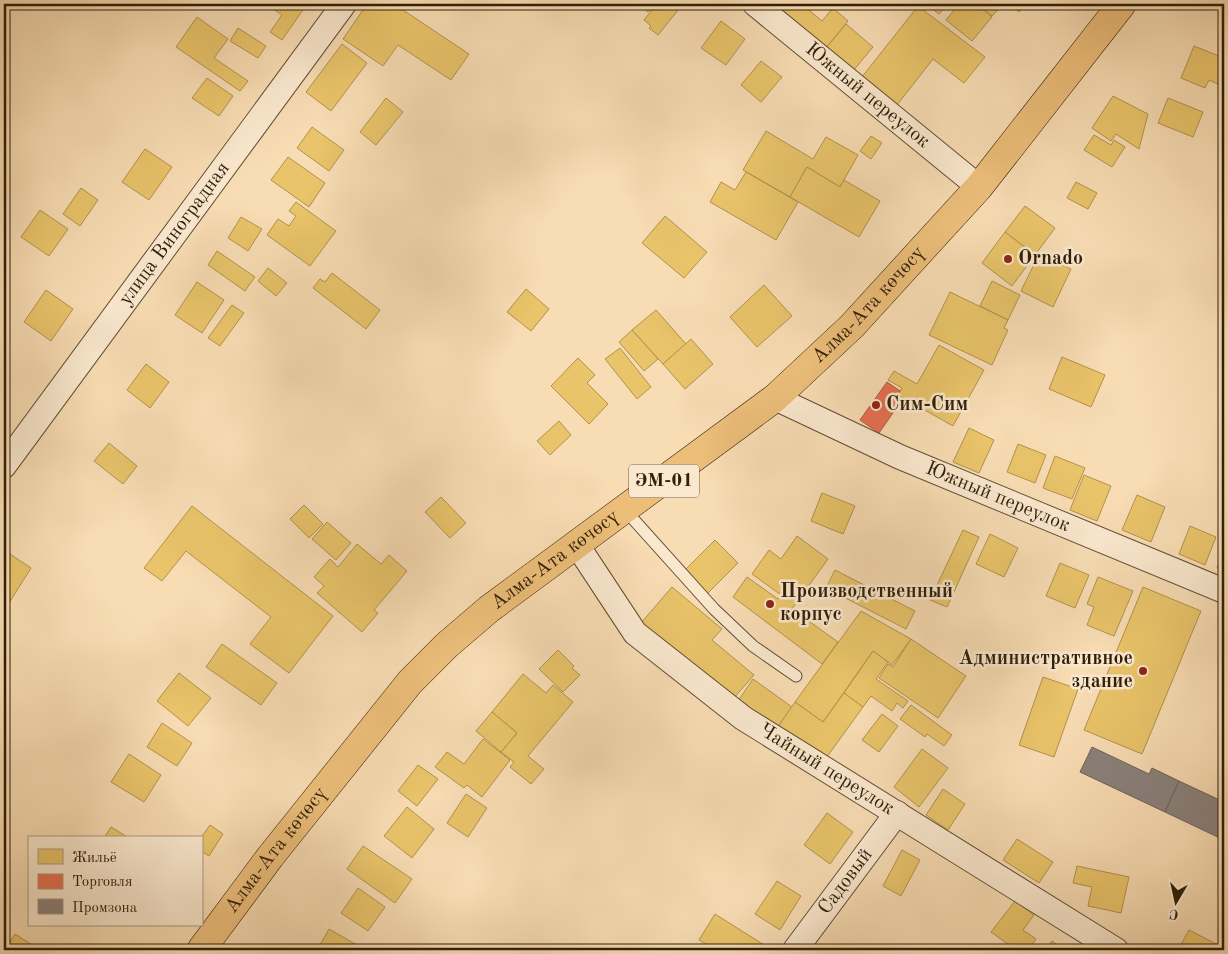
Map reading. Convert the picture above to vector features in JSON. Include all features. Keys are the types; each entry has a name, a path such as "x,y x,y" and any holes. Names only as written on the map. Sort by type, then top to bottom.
{"highway":[{"name":"Алма-Ата көчөсү","path":"200,950 270,857 410,682 447,645 489,609 775,398 852,326 979,188 1122,4"}],"street":[{"name":"улица Виноградная","path":"4,466 344,4"},
{"name":"Южный переулок","path":"755,4 979,188"},
{"name":"Южный переулок","path":"775,398 900,457 1224,591"},
{"name":"Чайный переулок","path":"577,545 635,633 743,718 1116,950"},
{"name":"Садовый","path":"795,950 897,813"}],"lane":[{"path":"625,510 714,609 753,646 796,676"}],"building: Жильё":[{"path":"266,4 307,4 282,40 270,32 282,15"},
{"path":"367,4 394,4 469,54 451,80 398,45 383,66 343,39"},
{"path":"638,4 654,4 648,12"},
{"path":"683,4 658,35 649,28 651,26 644,20 656,5"},
{"path":"773,4 807,4 805,7 822,21 833,8 848,21 826,48"},
{"path":"926,4 948,4 939,14"},
{"path":"959,4 976,4 992,17 972,41 946,20"},
{"path":"979,4 1003,4 992,16"},
{"path":"1010,4 1026,4 1019,12"},
{"path":"1217,4 1224,4 1224,10 1216,6"},
{"path":"918,6 985,57 964,83 933,59 897,105 862,77"},
{"path":"197,17 228,39 214,58 248,81 240,91 176,47"},
{"path":"721,21 745,39 726,65 701,48"},
{"path":"846,24 873,47 853,71 826,48"},
{"path":"238,28 266,46 258,58 230,41"},
{"path":"342,44 367,63 331,111 306,92"},
{"path":"1194,46 1224,58 1222,86 1209,80 1205,88 1181,78"},
{"path":"761,61 782,77 761,102 741,85"},
{"path":"207,78 233,96 219,116 192,98"},
{"path":"1113,96 1148,114 1139,149 1116,134 1111,141 1092,128"},
{"path":"386,98 403,112 376,145 360,132"},
{"path":"1168,98 1203,112 1193,137 1158,123"},
{"path":"312,127 344,150 329,171 297,148"},
{"path":"766,131 813,159 826,137 858,155 840,187 807,167 790,197 743,170"},
{"path":"1094,135 1111,145 1114,140 1125,147 1112,167 1084,150"},
{"path":"871,136 882,143 871,159 860,151"},
{"path":"145,149 172,167 149,200 122,182"},
{"path":"288,157 325,183 309,207 271,180"},
{"path":"807,167 840,187 844,180 880,201 859,237 790,197"},
{"path":"746,172 798,202 776,240 710,202 721,182 735,190"},
{"path":"1076,182 1097,193 1088,209 1067,198"},
{"path":"81,188 98,200 80,226 63,214"},
{"path":"296,202 336,231 310,266 267,235 278,219 289,226 296,216 289,211"},
{"name":"Ornado","path":"1025,206 1055,228 1035,255 1005,232"},
{"path":"40,210 68,229 49,256 21,237"},
{"path":"665,216 707,252 684,278 642,243"},
{"path":"241,217 262,229 248,251 228,238"},
{"name":"Ornado","path":"1005,232 1035,255 1012,286 982,263"},
{"path":"217,251 255,277 245,291 208,265"},
{"path":"1039,254 1071,269 1053,307 1021,291"},
{"path":"268,268 287,283 276,296 258,281"},
{"path":"332,273 380,310 366,329 313,288 320,279 325,282"},
{"path":"992,281 1020,295 1008,320 980,306"},
{"path":"197,282 224,300 202,333 175,315"},
{"path":"764,285 792,316 757,347 730,317"},
{"path":"526,289 549,309 531,331 507,312"},
{"path":"46,290 73,309 51,341 24,322"},
{"path":"950,292 1008,320 1004,328 1008,330 992,365 929,335"},
{"path":"232,305 244,313 220,346 208,338"},
{"path":"656,310 686,344 663,364 632,330"},
{"path":"632,330 658,359 644,371 619,342"},
{"path":"691,339 713,364 685,389 663,364"},
{"path":"939,345 984,370 953,426 898,395 902,388 888,380 894,371 917,384"},
{"path":"620,348 651,387 637,399 605,359"},
{"path":"1062,357 1105,375 1091,407 1049,389"},
{"path":"578,358 595,375 587,383 608,404 589,424 551,386"},
{"path":"146,364 169,382 150,408 127,390"},
{"path":"559,421 571,435 550,455 537,441"},
{"path":"969,428 994,440 979,473 953,462"},
{"path":"109,443 137,466 123,484 94,461"},
{"path":"1018,444 1046,455 1035,483 1007,472"},
{"path":"1055,456 1085,468 1072,499 1043,488"},
{"path":"1084,475 1111,486 1097,521 1070,510"},
{"path":"822,493 855,506 843,534 811,521"},
{"path":"1137,495 1165,507 1151,542 1122,530"},
{"path":"441,497 466,523 450,538 425,512"},
{"path":"304,505 323,524 309,538 290,519"},
{"path":"192,506 333,616 289,673 250,644 271,617 186,551 162,581 144,568"},
{"path":"327,522 351,543 336,560 312,539"},
{"path":"1190,526 1216,537 1205,565 1179,554"},
{"path":"963,530 979,537 947,607 930,600"},
{"path":"990,534 1018,548 1004,577 976,564"},
{"name":"Производственный корпус","path":"797,536 828,559 792,609 838,642 822,664 733,597 747,577 778,599 781,595 752,574 769,550 781,559"},
{"path":"715,540 738,563 707,594 684,571"},
{"path":"357,544 381,564 389,555 407,571 374,610 378,613 362,632 317,593 324,586 314,577 330,559 338,567"},
{"path":"4,550 31,568 9,603 4,600"},
{"path":"1224,551 1224,572 1217,568"},
{"path":"1060,563 1089,575 1075,608 1046,596"},
{"path":"835,570 915,611 906,629 826,588"},
{"path":"1098,577 1133,591 1114,636 1087,625 1094,607 1087,604"},
{"path":"672,587 722,629 712,640 754,675 732,700 641,623"},
{"name":"Административное здание","path":"1143,587 1201,611 1142,754 1084,730"},
{"path":"861,611 911,639 892,665 873,651 823,722 795,702"},
{"path":"911,639 966,676 938,718 879,678 888,664 893,667"},
{"path":"222,644 277,683 261,705 206,667"},
{"path":"558,650 580,675 563,692 539,669"},
{"path":"873,651 888,662 876,679 908,701 903,708 897,703 892,711 871,696 863,707 844,693"},
{"path":"179,673 211,698 188,726 157,701"},
{"path":"523,674 546,693 553,685 573,702 528,756 544,769 531,784 510,767 514,762 501,752 517,733 492,712"},
{"path":"1043,677 1078,689 1054,757 1019,745"},
{"path":"753,679 792,707 777,728 738,701"},
{"path":"844,693 863,707 824,761 777,728 795,702 823,722"},
{"path":"911,705 952,735 944,746 927,734 925,737 900,719"},
{"path":"492,712 517,733 501,752 476,731"},
{"path":"882,714 898,726 879,752 862,740"},
{"path":"162,723 192,743 177,766 147,747"},
{"path":"483,739 510,760 482,797 467,785 464,788 435,767 447,752 464,764"},
{"path":"922,749 948,768 919,807 894,787"},
{"path":"129,754 161,775 144,802 111,782"},
{"path":"418,765 438,779 417,806 398,791"},
{"path":"943,789 965,804 948,830 926,815"},
{"path":"466,794 487,808 468,837 447,823"},
{"path":"407,807 434,829 412,858 384,836"},
{"path":"827,813 853,832 830,864 804,845"},
{"path":"210,825 223,834 209,856 202,852 202,837"},
{"path":"111,827 126,836 105,836"},
{"path":"1017,839 1053,862 1039,883 1003,860"},
{"path":"363,846 412,879 395,903 347,869"},
{"path":"902,850 920,860 901,896 883,886"},
{"path":"1077,866 1129,877 1121,913 1088,906 1092,887 1073,883"},
{"path":"777,881 801,896 780,930 755,914"},
{"path":"358,888 385,907 368,931 341,913"},
{"path":"1015,901 1034,915 1023,930 1036,939 1028,950 1016,950 991,932"},
{"path":"715,914 772,950 715,950 699,940"},
{"path":"329,929 357,945 354,950 329,950 320,945"},
{"path":"1189,930 1224,948 1224,950 1178,950"},
{"path":"15,934 40,950 5,950"},
{"path":"1052,941 1064,950 1045,950"}],"building: Торговля":[{"path":"887,382 900,391 896,396 902,400 879,433 860,420"}],"building: Промзона":[{"path":"1092,747 1149,774 1152,768 1179,781 1165,812 1080,772"},
{"path":"1179,781 1224,802 1224,840 1165,812"}],"place":[{"name":"Ornado","path":"1008,259"},
{"name":"Сим-Сим","path":"876,405"},
{"name":"Производственный корпус","path":"770,604"},
{"name":"Административное здание","path":"1143,671"}]}
